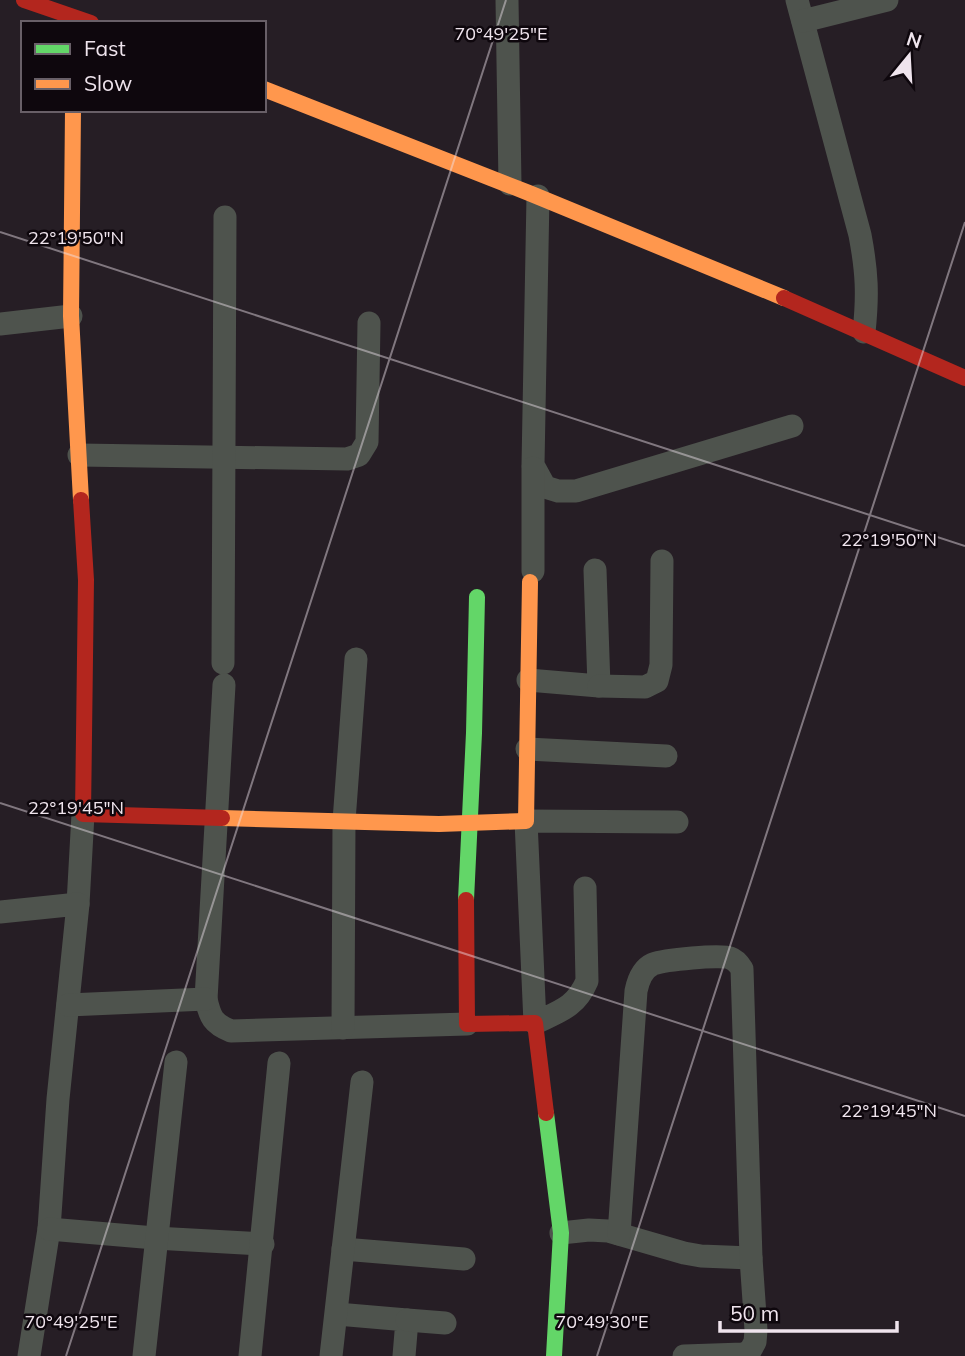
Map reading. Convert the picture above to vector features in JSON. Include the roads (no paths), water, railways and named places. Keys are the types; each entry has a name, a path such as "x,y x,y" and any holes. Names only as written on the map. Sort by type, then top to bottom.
{"street":[{"path":"24,0 78,15"},
{"path":"507,0 510,184"},
{"path":"864,332 868,299 867,274 860,235 800,11 887,0"},
{"path":"266,90 510,184 864,332 965,378"},
{"path":"29,1356 49,1229 78,904 83,814 86,580 71,316 73,112"},
{"path":"538,196 526,821 535,1023 561,1233 554,1356"},
{"path":"225,217 223,674 206,999 210,1016 217,1026 231,1031 535,1023 572,1005 581,995 587,981 585,888"},
{"path":"0,324 71,316"},
{"path":"79,455 347,459 359,455 367,442 369,323"},
{"path":"533,465 545,487 558,491 576,491 792,426"},
{"path":"528,680 645,687 657,681 661,664 662,561"},
{"path":"595,570 599,686"},
{"path":"467,1024 466,887 477,597"},
{"path":"343,1028 344,821 356,659"},
{"path":"527,749 666,756"},
{"path":"83,814 470,825 526,821 677,822"},
{"path":"0,912 78,904"},
{"path":"619,1234 639,979 653,964 729,957 737,961 742,969 755,1342 750,1351 743,1354 684,1356"},
{"path":"68,1005 206,999"},
{"path":"144,1356 176,1062"},
{"path":"250,1356 278,1063"},
{"path":"331,1356 362,1082"},
{"path":"49,1229 262,1244"},
{"path":"561,1233 589,1230 619,1234 684,1253 751,1258"},
{"path":"343,1249 464,1259"},
{"path":"337,1314 445,1323"},
{"path":"404,1356 407,1320"}]}
